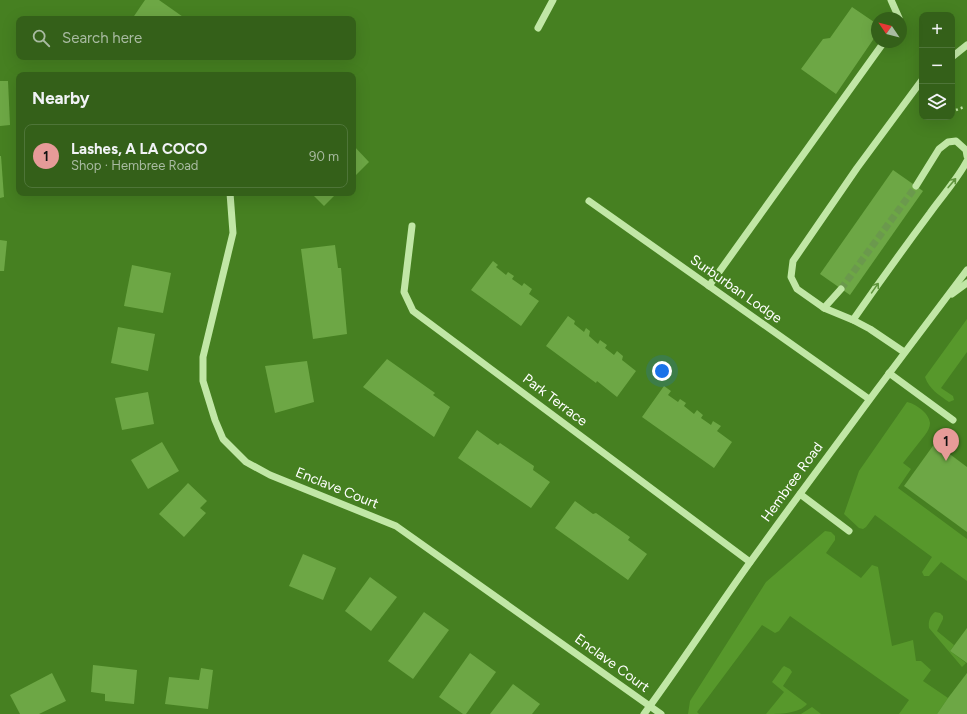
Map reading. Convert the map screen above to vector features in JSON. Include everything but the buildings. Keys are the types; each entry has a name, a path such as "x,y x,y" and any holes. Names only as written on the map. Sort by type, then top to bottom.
{"street":[{"path":"538,28 553,0"},
{"path":"891,0 896,12"},
{"path":"955,55 967,45"},
{"path":"709,286 880,48"},
{"path":"904,352 870,328 824,308 797,288 791,277 794,261 857,168 919,84"},
{"path":"916,186 939,149 948,142 956,141 966,150 967,156"},
{"path":"853,320 948,188 962,172 967,161"},
{"name":"Enclave Court","path":"230,196 233,233 203,357 203,381 215,420 223,439 246,462 270,475 396,526 660,714"},
{"name":"Surburban Lodge","path":"589,201 869,399"},
{"name":"Park Terrace","path":"412,226 404,292 413,312 750,562"},
{"name":"Hembree Road","path":"644,714 750,562 869,399 967,270"},
{"path":"945,299 967,283"},
{"path":"824,308 842,289"},
{"path":"889,373 954,420"},
{"path":"800,494 849,531"}],"path":[{"path":"956,110 964,107"}],"green space":[{"path":"967,319 967,352 941,388 953,396 954,400 949,402 932,388 925,377"},
{"path":"907,402 925,412 930,424 926,434 903,463 911,469 898,488 967,539 967,581 941,562 929,576 924,576 922,572 932,557 875,515 863,529 859,528 844,514 859,471"},
{"path":"825,531 831,532 835,536 835,540 826,553 861,578 872,565 878,567 892,646 913,640 916,661 921,661 931,670 923,681 948,698 937,714 899,714 909,700 790,616 779,631 775,633 762,625 697,712 699,714 688,714 690,701 766,582"},
{"path":"935,612 940,613 943,616 937,631 954,645 950,651 966,663 962,667 929,628 930,619"},
{"path":"784,666 792,672 783,686 807,704 794,712 766,714 784,692 772,682"},
{"path":"812,707 821,714 801,714"}],"tunnel":[{"path":"841,289 916,186"}],"place":[{"name":"Lashes, A LA COCO","path":"946,461"}]}
